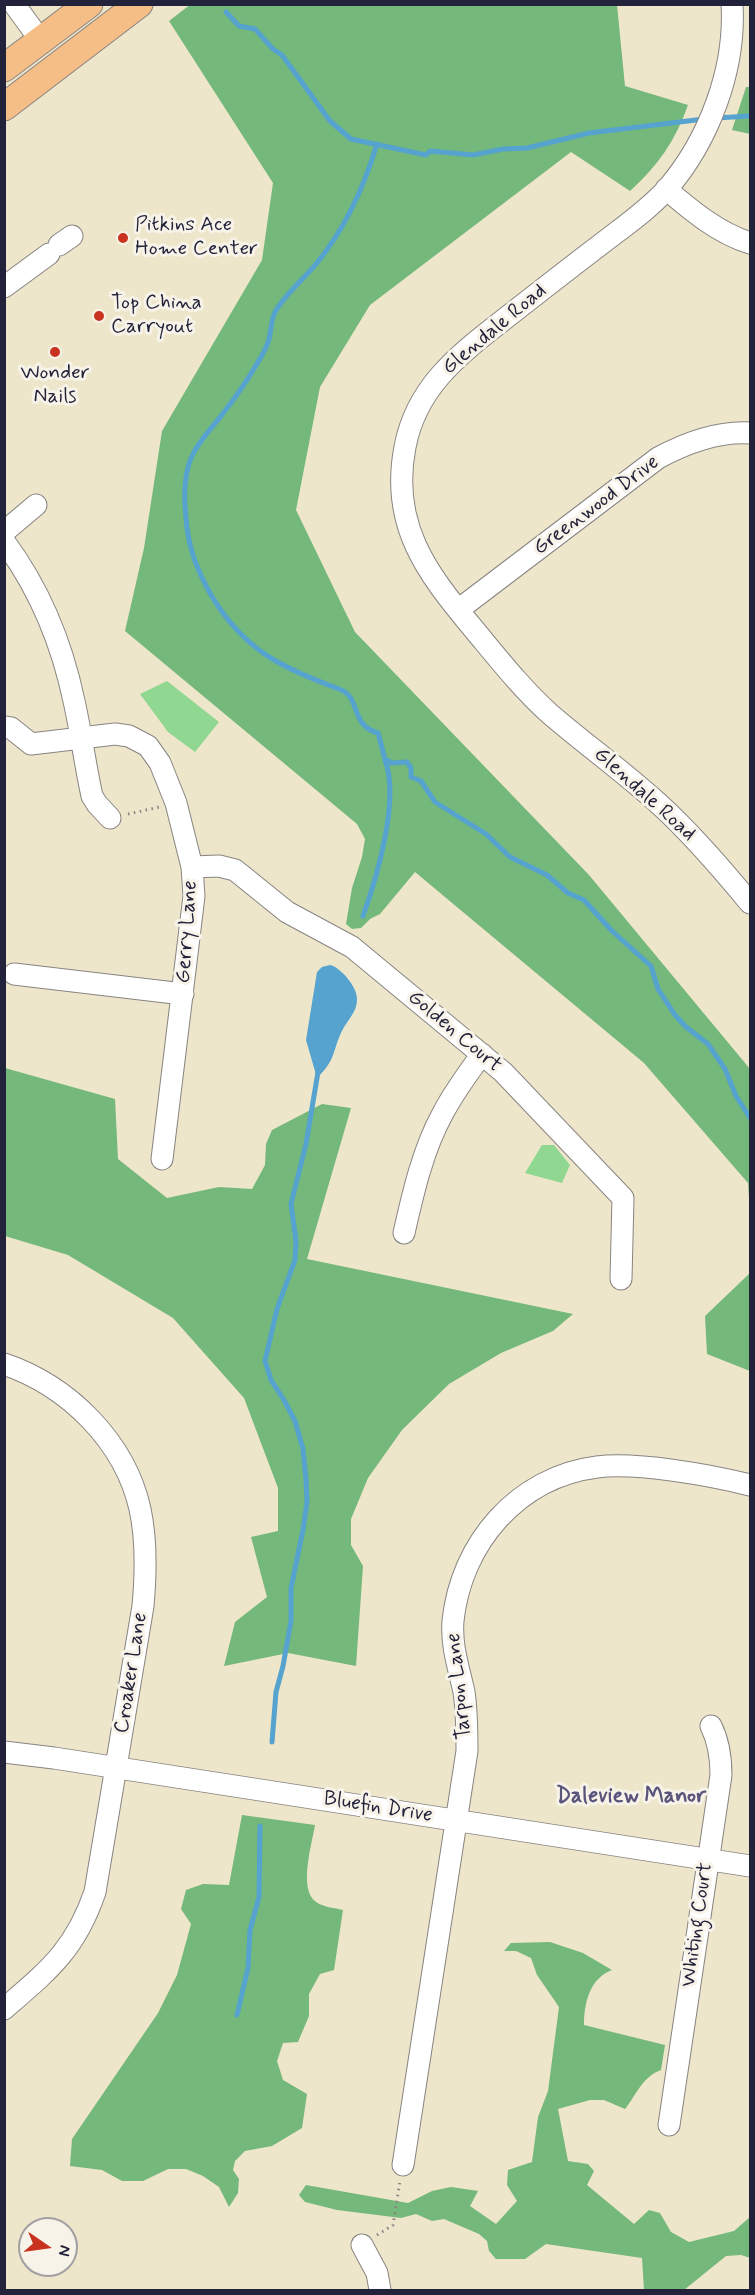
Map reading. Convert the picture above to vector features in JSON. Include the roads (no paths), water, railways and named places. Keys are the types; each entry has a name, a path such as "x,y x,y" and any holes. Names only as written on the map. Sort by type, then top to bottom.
{"main road":[{"path":"4,68 88,4"},
{"path":"4,107 139,4"}],"street":[{"path":"14,4 41,41"},
{"name":"Glendale Road","path":"732,4 730,51 723,84 709,122 697,145 666,189 645,211 449,364 431,385 416,408 404,450 402,482 404,509 410,534 419,556 458,610 526,691 550,714 660,805 699,844 750,903"},
{"path":"666,189 693,212 722,231 750,243"},
{"path":"4,287 60,245"},
{"name":"Greenwood Drive","path":"458,610 658,458 694,442 722,434 750,433"},
{"path":"4,532 36,505"},
{"path":"4,541 34,589 51,626 68,678 82,737 92,795 110,818"},
{"name":"Gerry Lane","path":"4,727 11,728 31,744 46,744 82,737 123,735 136,738 148,746 160,763 176,803 192,867 194,896 162,1159"},
{"name":"Golden Court","path":"192,867 227,866 241,874 286,912 352,947 503,1072 620,1194 623,1203 621,1279"},
{"path":"14,974 183,994"},
{"path":"404,1233 428,1148 442,1115 482,1054"},
{"name":"Croaker Lane","path":"4,1364 38,1378 66,1396 106,1437 131,1481 140,1508 145,1536 145,1581 99,1876 88,1910 67,1950 4,2010"},
{"name":"Tarpon Lane","path":"403,2165 467,1751 464,1693 454,1655 453,1619 465,1573 476,1548 491,1525 519,1498 548,1481 572,1472 597,1467 623,1466 750,1485"},
{"name":"Whiting Court","path":"669,2125 721,1775 719,1748 711,1726"},
{"name":"Bluefin Drive","path":"4,1752 750,1866"},
{"path":"362,2245 377,2273 380,2290"}],"water":[{"path":"330,965 339,969 348,978 355,989 357,1004 343,1029 331,1060 317,1078 306,1040 317,972 322,967"}],"waterway":[{"path":"226,12 239,26 255,29 273,49 282,55 330,121 351,139 426,155 430,151 473,155 503,149 527,148 589,133 704,119"},
{"path":"716,118 750,116"},
{"path":"377,144 360,192 345,222 316,264 279,305 261,357 240,390 195,450 189,463 185,511 191,549 197,567 211,595 224,614 250,643 281,664 346,693 351,698 363,724 378,733 385,759 392,763 407,762 411,768 411,777 421,781 435,802 486,834 510,857 547,875 568,893 584,900 612,931 651,966 658,989 675,1015 708,1044 725,1069 736,1096 750,1118"},
{"path":"363,916 385,838 390,795 385,760"},
{"path":"272,1742 276,1692 291,1621 291,1588 307,1502 303,1449 295,1421 271,1380 265,1361 277,1309 295,1260 296,1241 291,1204 306,1144 318,1072"},
{"path":"237,2015 248,1968 250,1930 259,1897 260,1826"}],"place":[{"name":"Pitkins Ace Home Center","path":"123,238"},
{"name":"Top China Carryout","path":"99,316"},
{"name":"Wonder Nails","path":"55,352"}],"district":[{"name":"Daleview Manor","path":"631,1797"}]}
